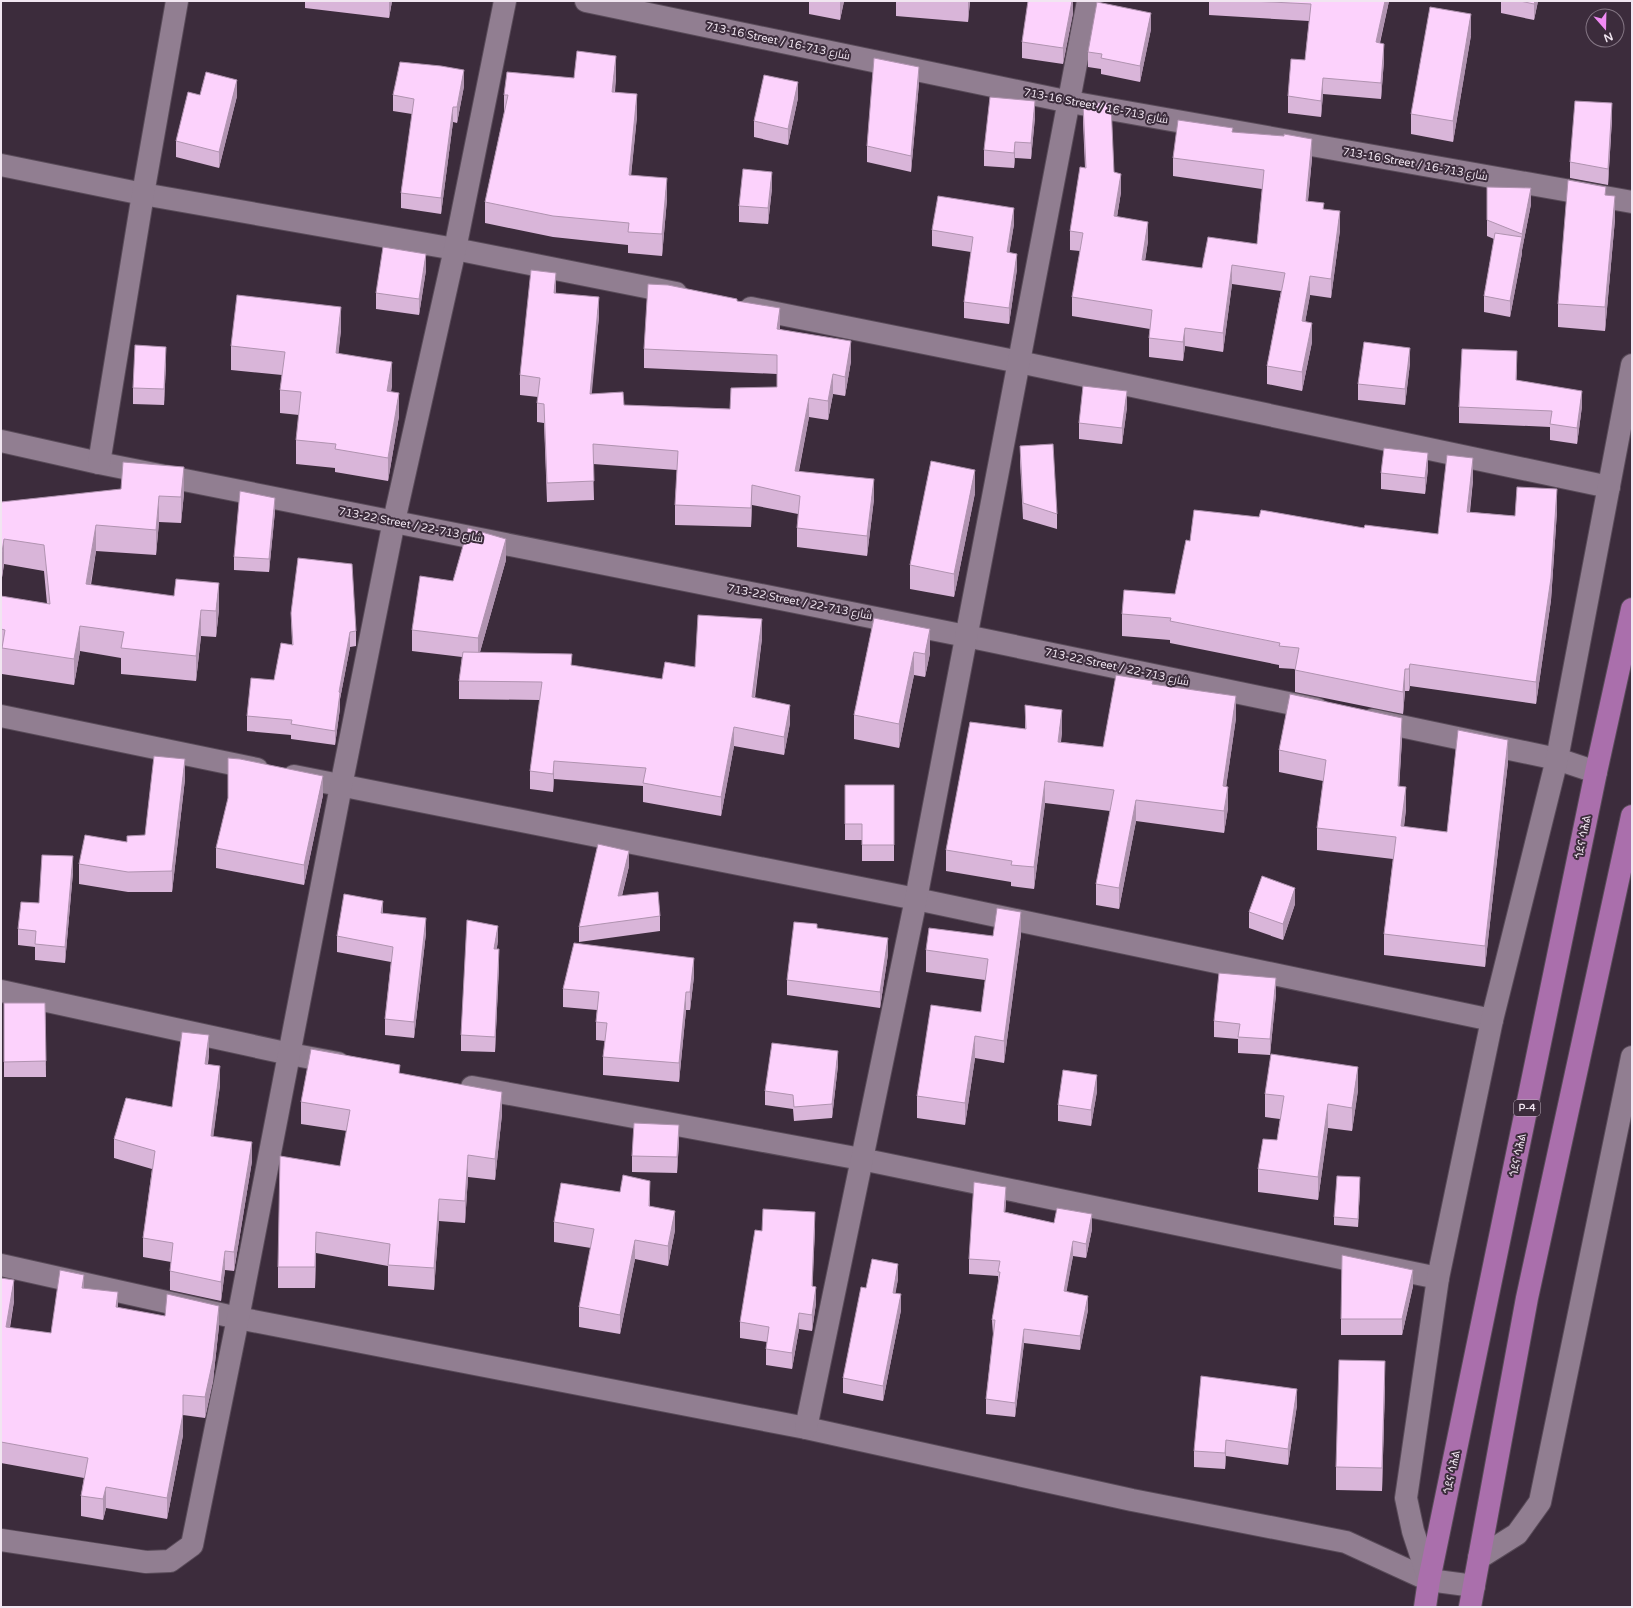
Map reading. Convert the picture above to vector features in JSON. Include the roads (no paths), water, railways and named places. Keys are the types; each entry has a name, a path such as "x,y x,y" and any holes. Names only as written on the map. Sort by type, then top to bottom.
{"highway":[{"name":"ጎደና ሳሕል","path":"1425,1607 1429,1580 1596,772 1632,609"},
{"path":"1472,1597 1527,1298 1632,816"}],"street":[{"path":"99,463 143,194 177,1"},
{"path":"1,1540 146,1562 170,1561 192,1545 394,521 455,249 504,1"},
{"name":"713-16 Street / شارع 713-16","path":"586,1 1070,102 1632,202"},
{"path":"806,1428 916,899 1070,102 1088,1"},
{"path":"1,165 143,194 455,249 698,298"},
{"path":"729,304 1019,362 1609,487"},
{"path":"1429,1580 1413,1531 1406,1498 1438,1278 1492,1020 1557,759 1632,365"},
{"name":"713-22 Street / شارع 713-22","path":"1,441 99,463 966,636 1347,715 1557,759 1596,772"},
{"path":"1,716 341,786 916,899 1492,1020"},
{"path":"1,991 290,1054 360,1067"},
{"path":"1479,1558 1517,1534 1540,1502 1632,1057"},
{"path":"454,1084 861,1159 1438,1278"},
{"path":"1,1265 238,1318 806,1428 1132,1500 1346,1542 1429,1580 1472,1597"}]}
